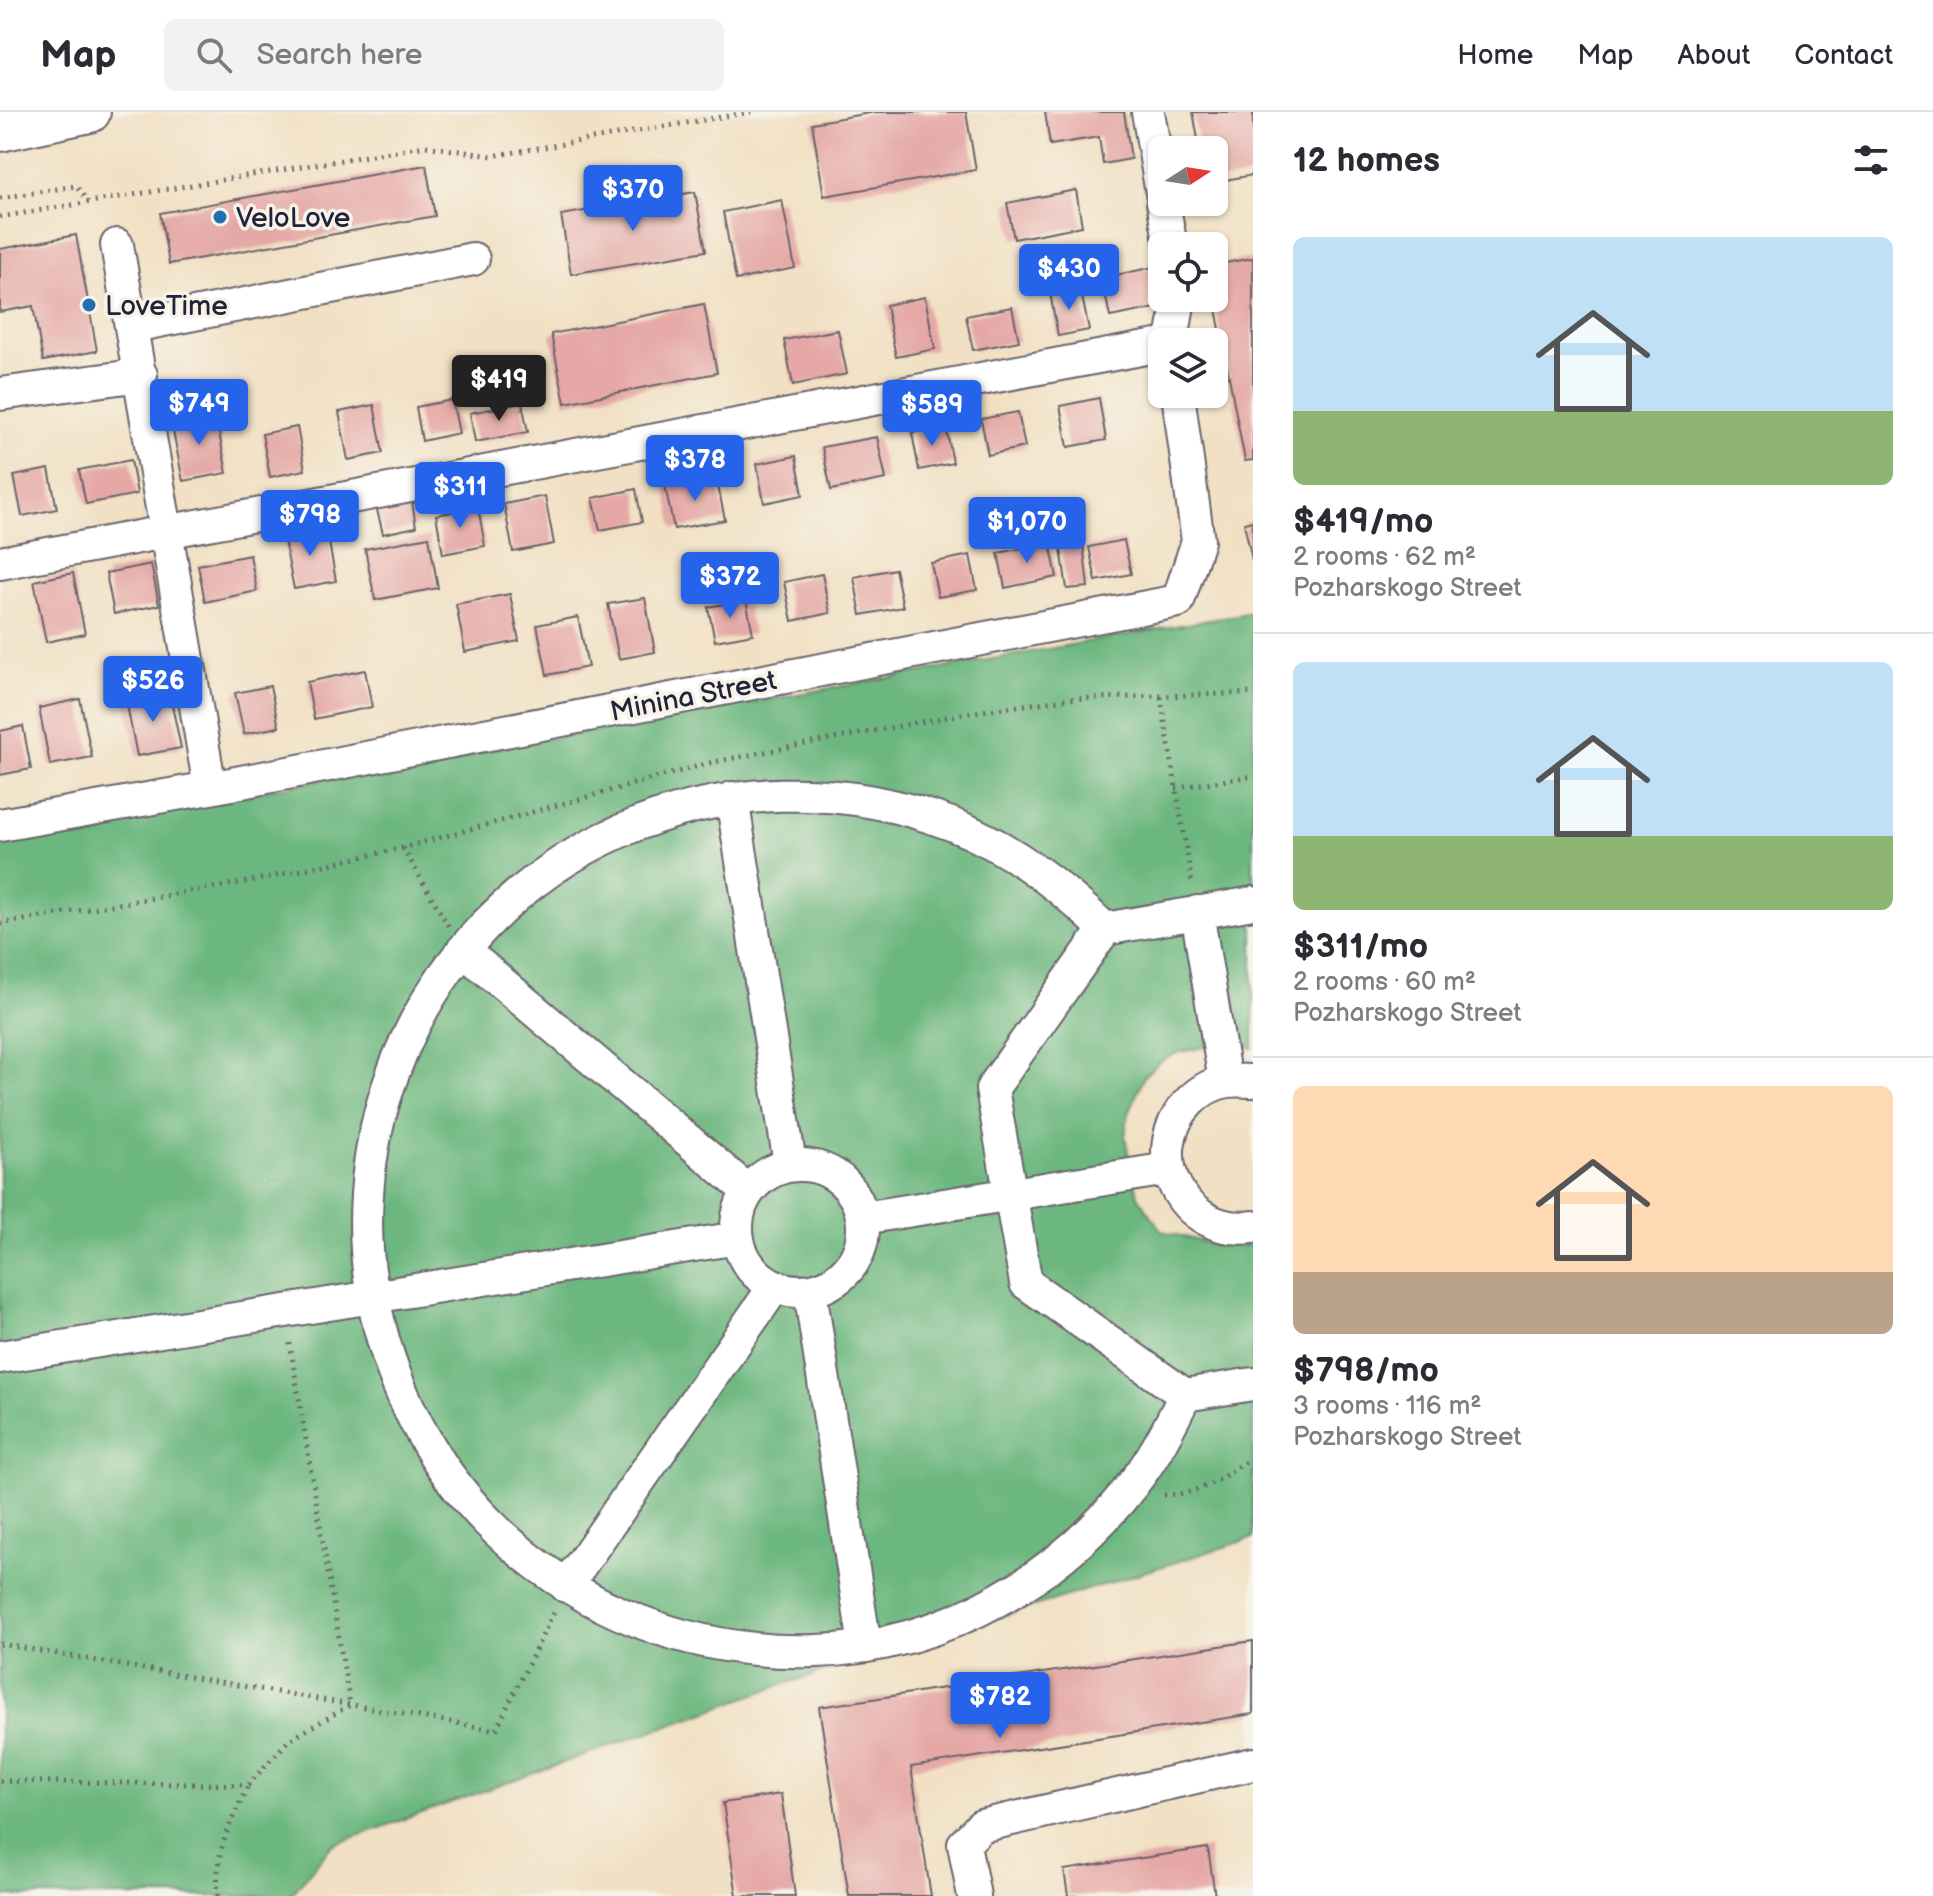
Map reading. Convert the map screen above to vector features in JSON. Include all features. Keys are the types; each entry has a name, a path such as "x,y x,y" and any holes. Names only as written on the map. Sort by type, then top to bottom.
{"main road":[{"path":"0,131 75,113"}],"street":[{"path":"1148,112 1152,136"},
{"path":"117,245 210,788"},
{"path":"133,326 473,259"},
{"path":"0,563 1148,348"},
{"path":"0,394 141,375"},
{"name":"Minina Street","path":"0,825 210,788 1178,601 1198,541 1180,408"},
{"path":"1105,929 1072,897 1036,869 997,845 956,826 898,807 823,794 732,798 655,816 583,848 518,894 463,950 417,1018 385,1094 368,1175 367,1257 372,1297 393,1374 409,1410 436,1456 475,1509 503,1538 566,1586 636,1621 710,1643 787,1652 865,1646 907,1637 985,1607 1022,1586 1089,1533 1123,1496 1159,1445 1185,1395"},
{"path":"732,798 790,1164"},
{"path":"1253,903 1105,929 992,1089 1026,1283 1185,1395 1253,1384"},
{"path":"1197,912 1239,1081 1199,1092 1178,1113 1168,1140 1168,1169 1179,1195 1198,1214 1223,1226 1252,1233"},
{"path":"463,950 748,1191"},
{"path":"790,1164 815,1166 838,1176 855,1195 863,1218 863,1238 850,1265 829,1285 810,1291 792,1291 775,1286 757,1274 744,1258 738,1238 738,1214 748,1191 766,1174 790,1164"},
{"path":"863,1218 1168,1169"},
{"path":"0,1357 738,1238"},
{"path":"566,1586 775,1286"},
{"path":"810,1291 865,1646"},
{"path":"974,1896 964,1844 981,1826 1253,1764"}],"path":[{"path":"0,217 426,146 492,156 751,112"},
{"path":"0,198 76,186 88,202"},
{"path":"1161,697 1197,912"},
{"path":"1176,788 1253,776"},
{"path":"403,848 463,950"},
{"path":"284,1312 350,1705"},
{"path":"1123,1496 1176,1495 1216,1484 1253,1457"},
{"path":"0,1644 496,1730 566,1586"},
{"path":"218,1896 216,1871 225,1836 248,1785 288,1741 350,1705"},
{"path":"0,1781 248,1785"}],"green space":[{"path":"1253,612 1253,1048 1218,1044 1177,1053 1159,1062 1144,1076 1128,1116 1125,1136 1138,1196 1162,1231 1218,1246 1253,1245 1253,1538 775,1687 332,1845 290,1896 0,1896 0,838"}],"building":[{"path":"875,112 966,112 976,170 824,196 812,123"},
{"path":"1045,112 1124,112 1131,159 1103,164 1099,137 1050,145"},
{"path":"1193,112 1253,112 1253,175 1228,179 1228,136 1197,136"},
{"path":"426,165 435,216 169,264 160,213"},
{"path":"1076,190 1082,226 1014,239 1007,203"},
{"path":"695,192 706,251 571,274 561,215"},
{"path":"782,200 795,268 736,280 723,212"},
{"path":"76,235 97,351 43,361 33,306 0,312 0,249"},
{"path":"1253,258 1253,460 1245,461 1228,372 1228,328 1220,328 1217,312 1228,312 1228,262"},
{"path":"1148,268 1148,310 1110,317 1102,278"},
{"path":"1080,287 1089,330 1058,336 1050,293"},
{"path":"925,297 935,349 896,357 886,305"},
{"path":"704,304 717,373 565,403 551,334"},
{"path":"1012,307 1019,341 973,350 966,316"},
{"path":"838,330 847,374 793,385 784,340"},
{"path":"1099,398 1106,440 1068,447 1060,406"},
{"path":"452,400 459,433 422,441 416,407"},
{"path":"522,403 528,432 475,442 470,413"},
{"path":"374,405 383,453 348,460 339,412"},
{"path":"1018,412 1025,447 988,455 981,419"},
{"path":"215,413 227,473 183,481 171,421"},
{"path":"946,426 953,463 919,470 912,433"},
{"path":"297,427 305,470 270,477 262,434"},
{"path":"877,437 886,479 831,490 822,447"},
{"path":"796,456 803,495 764,503 757,464"},
{"path":"131,460 137,494 86,504 79,470"},
{"path":"49,469 57,509 22,516 14,476"},
{"path":"716,476 725,520 674,529 665,486"},
{"path":"636,489 642,522 600,530 593,498"},
{"path":"411,494 416,527 383,534 375,502"},
{"path":"545,496 554,544 513,552 504,504"},
{"path":"478,507 485,546 443,554 436,515"},
{"path":"1253,521 1253,560 1252,560 1244,523"},
{"path":"1081,525 1088,587 1067,589 1058,528"},
{"path":"326,526 336,581 294,589 283,535"},
{"path":"429,537 438,588 375,600 365,549"},
{"path":"1124,540 1131,574 1096,581 1089,547"},
{"path":"1050,543 1057,577 1005,588 998,553"},
{"path":"250,555 257,591 205,602 198,565"},
{"path":"970,555 977,590 938,597 931,563"},
{"path":"151,564 159,605 114,614 106,573"},
{"path":"895,569 903,607 861,615 854,577"},
{"path":"73,573 85,634 46,642 34,581"},
{"path":"822,574 830,613 792,621 784,582"},
{"path":"510,594 519,641 465,652 456,604"},
{"path":"645,598 655,652 619,659 608,604"},
{"path":"746,600 753,634 715,641 708,607"},
{"path":"578,617 588,667 547,675 537,625"},
{"path":"365,670 372,707 314,719 307,682"},
{"path":"270,686 279,727 244,734 235,693"},
{"path":"169,691 181,748 137,756 126,700"},
{"path":"80,699 92,757 50,765 39,708"},
{"path":"23,726 31,769 0,775 0,731"},
{"path":"1253,1641 1253,1714 911,1767 931,1896 849,1896 819,1707"},
{"path":"781,1794 795,1896 737,1896 723,1803"},
{"path":"1208,1848 1215,1896 1068,1896 1064,1870"}],"place":[{"name":"VeloLove","path":"220,217"},
{"name":"LoveTime","path":"89,305"}]}
